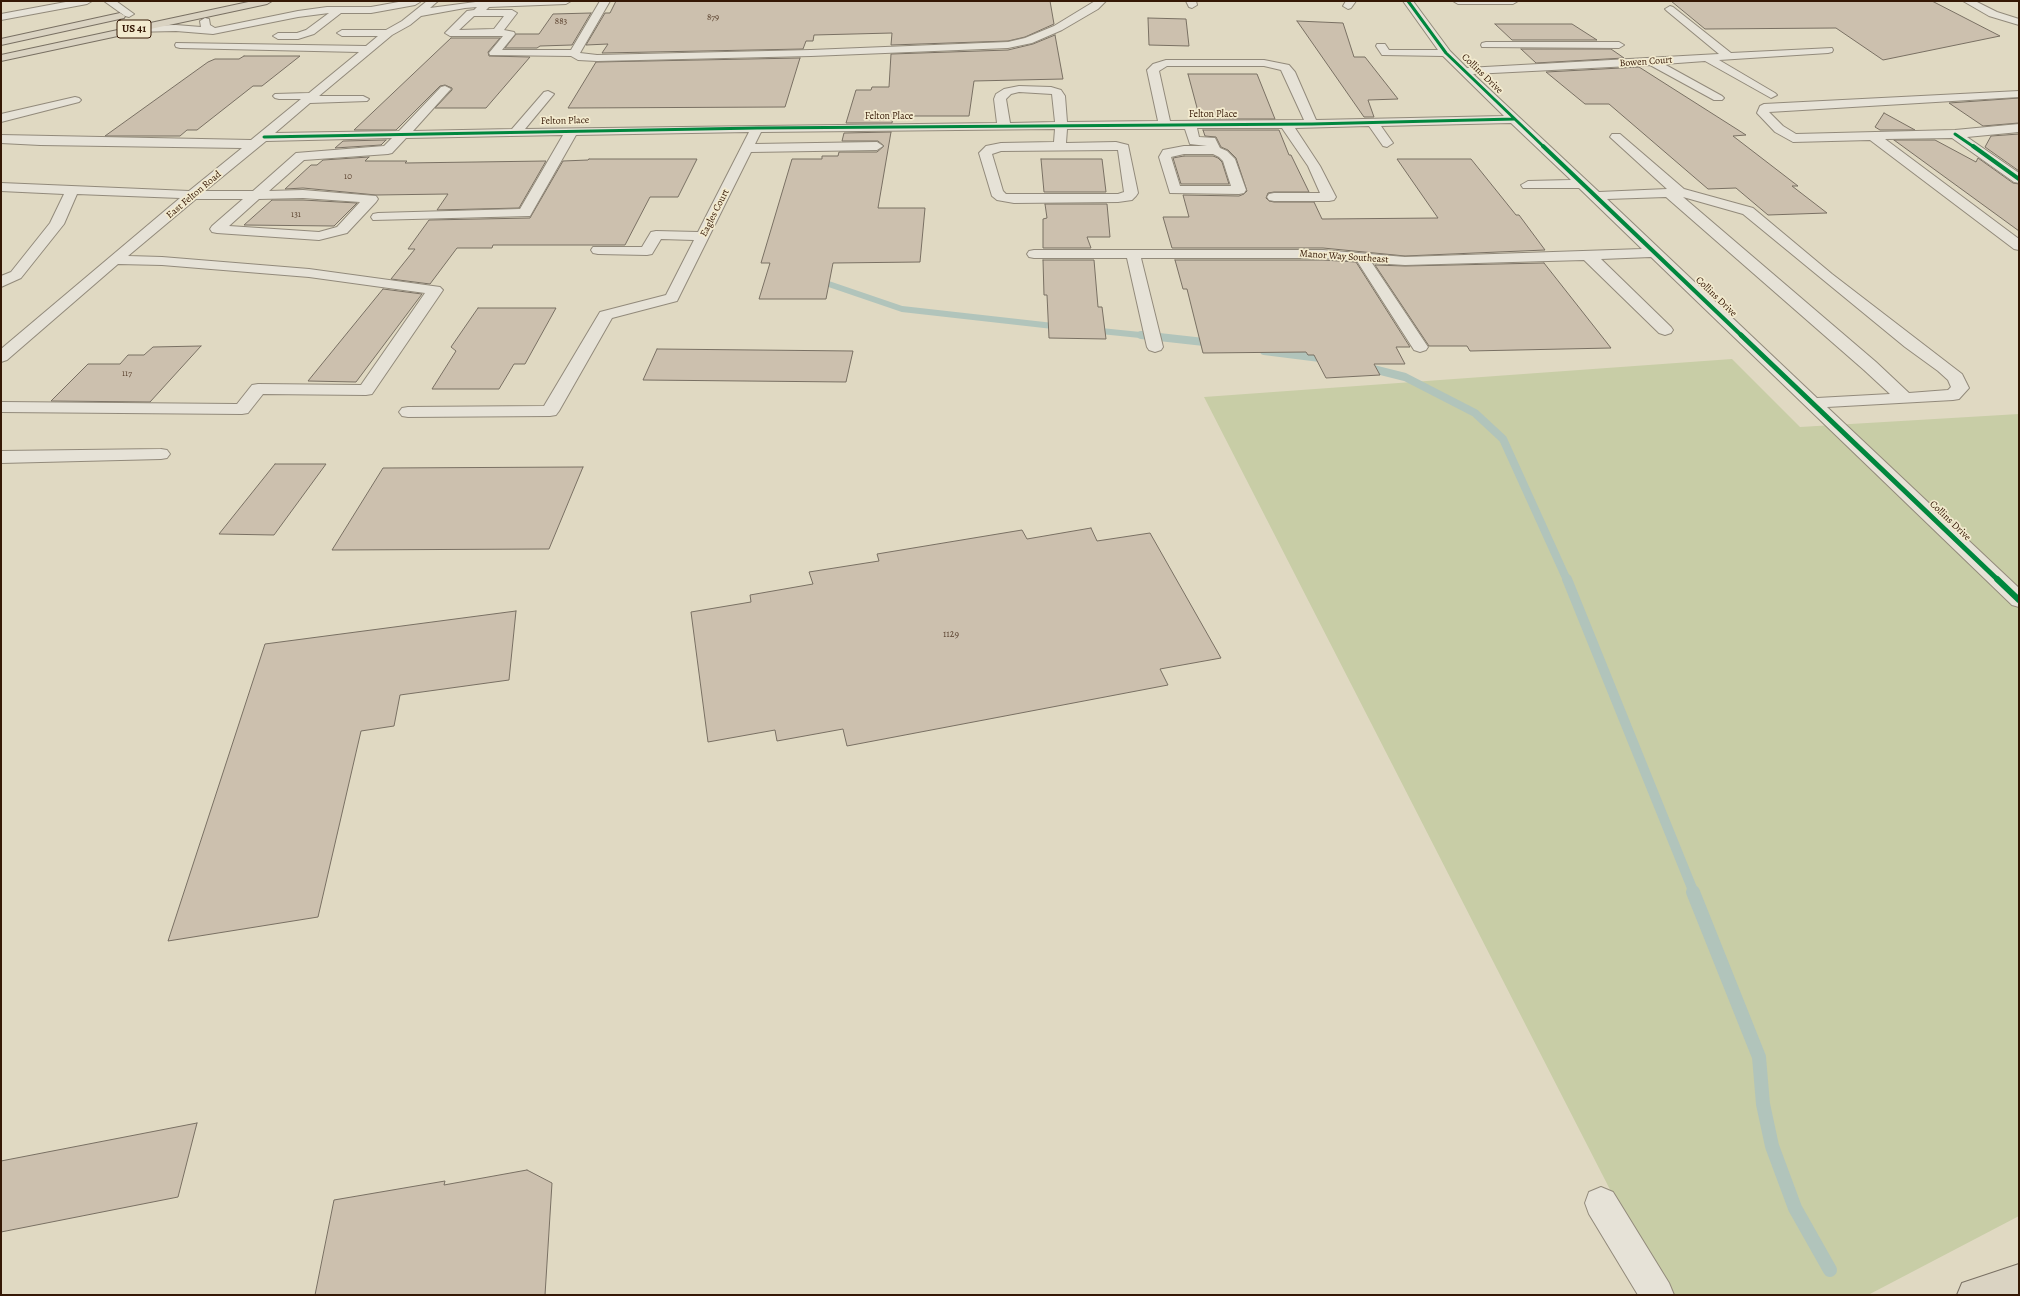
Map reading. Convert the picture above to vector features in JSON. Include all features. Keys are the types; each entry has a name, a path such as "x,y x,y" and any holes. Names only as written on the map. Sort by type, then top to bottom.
{"main road":[{"name":"US 41","path":"1,58 267,1"},
{"name":"US 41","path":"1,42 132,13"},
{"path":"1974,1295 2019,1281"}],"street":[{"path":"1,17 87,1"},
{"path":"109,1 132,13"},
{"name":"East Felton Road","path":"1,357 114,260 311,98 369,48 388,33 406,23 433,1"},
{"path":"438,1 465,5"},
{"path":"419,12 487,3 567,1"},
{"path":"574,53 605,1"},
{"path":"497,32 512,13 471,13 450,33 497,32 510,34 494,53 574,53 578,57 597,58 1002,46 1034,38 1058,28 1095,7 1101,1"},
{"name":"Collins Drive","path":"1408,1 1446,53 1464,71 2019,600"},
{"path":"1458,1 1513,1"},
{"path":"1968,1 1993,14 2019,22"},
{"path":"219,11 204,22 205,26 213,30 319,11 371,10 416,2"},
{"name":"East Felton Road","path":"388,33 388,24 416,2"},
{"path":"477,13 487,3"},
{"path":"1670,9 1729,57"},
{"path":"319,11 295,27 268,36 298,36 310,32 339,10"},
{"path":"131,29 176,28 213,30 245,34"},
{"path":"342,33 388,33"},
{"path":"1486,45 1620,45"},
{"path":"1573,45 1597,65"},
{"path":"180,46 369,48"},
{"path":"1381,46 1386,53 1446,53"},
{"name":"Bowen Court","path":"1464,71 1653,62 1828,50"},
{"path":"1707,58 1771,95"},
{"path":"1653,62 1718,98"},
{"path":"1165,125 1153,70 1157,66 1166,63 1264,63 1285,68 1289,72 1312,124"},
{"path":"1732,72 1753,71"},
{"path":"1004,126 1000,99 1002,94 1008,91 1038,89 1051,90 1059,96 1061,126 1060,146"},
{"path":"1,187 194,195 256,195 303,194 371,199 342,230 319,236 217,229 256,195 300,156 388,150 446,90"},
{"path":"516,132 548,94"},
{"path":"2019,94 1764,108 1763,113 1779,129 1793,138 1955,134 2019,128"},
{"path":"279,96 363,99"},
{"path":"1,118 75,100"},
{"path":"1355,111 1387,143"},
{"name":"Felton Place","path":"1,138 21,141 260,140 402,134 572,131 758,128 1312,124 1514,119"},
{"path":"1274,197 1329,197 1314,166 1286,124"},
{"path":"1190,125 1194,141"},
{"name":"Eagles Court","path":"408,412 550,411 606,315 672,298 758,128"},
{"path":"687,143 698,129"},
{"path":"378,217 525,213 572,131"},
{"path":"444,147 457,133"},
{"path":"1955,134 2019,180"},
{"path":"1873,136 2019,246"},
{"path":"1616,137 1674,192 1904,398"},
{"path":"1,154 21,141"},
{"path":"1184,150 1181,141 1211,141 1215,150"},
{"path":"549,145 580,144"},
{"path":"747,148 877,146"},
{"path":"1060,146 1065,148 1116,146 1124,148 1131,193 1127,197 1118,198 1014,199 1002,197 997,193 985,153 990,149 1001,147 1060,146"},
{"path":"1184,150 1215,150 1229,159 1240,190 1174,190 1165,156 1167,153 1184,150"},
{"path":"1528,185 1582,184"},
{"path":"1,282 16,275 57,224 72,190"},
{"path":"1595,196 1674,192 1748,211 1911,344 1944,367 1956,378 1960,388 1953,395 1813,403"},
{"path":"598,250 647,251 656,235 703,236"},
{"name":"Manor Way Southeast","path":"1034,254 1323,254 1405,262 1655,253"},
{"path":"1133,254 1155,347"},
{"path":"1588,255 1664,330"},
{"path":"1362,258 1420,347"},
{"path":"1,407 242,409 258,389 366,390 435,290 309,273 162,260 114,260"},
{"path":"1,457 161,454"},
{"path":"1601,1203 1657,1295"}],"green space":[{"path":"1732,359 1800,427 2019,414 2019,1216 1868,1295 1664,1295 1204,397"}],"building":[{"path":"616,1 1050,1 1054,24 1025,37 1008,41 891,45 892,33 814,35 813,41 806,41 803,49 602,53 608,44 586,45 605,13 610,13"},
{"path":"1671,1 1932,1 2000,36 1883,60 1836,28 1705,29"},
{"path":"591,13 572,45 540,46 537,48 505,48 516,34 539,34 553,14"},
{"path":"1148,18 1186,19 1189,46 1149,45"},
{"path":"1297,21 1343,23 1354,57 1365,57 1398,99 1368,100 1374,117 1364,117"},
{"path":"1495,24 1572,24 1597,40 1512,40"},
{"path":"1055,35 1063,79 974,81 969,116 893,116 892,123 846,123 856,90 871,90 872,87 889,87 891,54 1008,50 1033,44"},
{"path":"451,38 500,38 488,52 489,56 530,57 486,108 435,108 452,90 452,88 445,85 440,86 396,130 354,130"},
{"path":"1521,49 1611,49 1624,58 1536,63"},
{"path":"244,56 300,56 262,86 253,86 197,130 187,130 180,136 105,136 208,62 215,59 239,59"},
{"path":"800,58 785,107 568,108 596,62"},
{"path":"1639,67 1746,135 1733,136 1798,186 1792,186 1827,213 1768,215 1736,188 1708,189 1609,104 1585,104 1546,72"},
{"path":"1188,74 1257,74 1275,119 1200,119"},
{"path":"2019,98 2019,123 1983,126 1949,103"},
{"path":"1884,113 1915,130 1880,130 1875,127"},
{"path":"1203,130 1279,130 1289,155 1291,155 1309,192 1274,192 1268,193 1266,198 1269,201 1274,202 1314,202 1322,219 1438,218 1397,159 1471,159 1516,215 1519,215 1545,250 1405,256 1323,248 1172,248 1163,217 1189,217 1183,195 1239,196 1247,191 1236,158 1228,150 1221,147 1216,137 1205,136"},
{"path":"891,132 878,208 925,208 920,262 833,263 826,299 759,299 770,263 761,263 792,159 822,159 822,156 838,156 839,152 877,152 884,146 878,141 842,141 844,133"},
{"path":"2019,134 2019,171 1985,147 1991,136"},
{"path":"386,140 381,145 335,148 343,141"},
{"path":"1894,140 1935,140 1976,162 1978,158 2013,183 2019,184 2019,231"},
{"path":"1184,156 1213,156 1218,158 1222,162 1229,184 1181,184 1173,158"},
{"path":"369,157 365,161 407,161 405,163 546,161 519,208 437,210 448,194 376,195 303,188 285,189 311,165 317,165 323,160"},
{"path":"589,159 697,159 678,197 650,197 625,245 493,245 492,248 457,248 430,284 391,279 415,249 408,249 429,220 530,218 563,161"},
{"path":"1041,159 1102,159 1106,192 1044,192"},
{"path":"272,200 357,203 334,226 244,225"},
{"path":"1045,204 1107,204 1110,237 1087,237 1091,248 1043,248 1043,219 1047,218"},
{"path":"1043,260 1094,260 1098,307 1102,307 1106,339 1049,338 1047,295 1044,295"},
{"path":"1175,260 1323,260 1356,262 1410,347 1396,347 1405,364 1374,364 1380,375 1326,378 1314,355 1308,355 1306,352 1203,353 1187,289 1183,289"},
{"path":"1544,263 1611,348 1470,351 1467,346 1429,346 1375,265 1405,266"},
{"path":"383,289 422,294 356,382 308,381"},
{"path":"478,308 556,308 525,364 514,364 499,389 432,389 456,351 451,347"},
{"path":"201,346 150,402 51,401 88,364 120,364 128,355 144,355 153,347"},
{"path":"657,349 853,351 846,382 643,380"},
{"path":"275,464 326,464 274,535 219,534"},
{"path":"583,467 549,549 332,550 383,468"},
{"path":"1091,528 1097,541 1150,533 1221,658 1160,669 1168,685 847,746 843,729 777,741 775,730 708,742 691,612 751,602 750,595 813,584 809,572 879,561 877,554 1022,530 1027,539"},
{"path":"516,611 509,680 400,695 394,726 361,731 318,917 168,941 265,644"},
{"path":"197,1123 178,1197 1,1232 1,1161"},
{"path":"527,1170 552,1183 545,1295 315,1295 334,1200 445,1181 444,1185"}],"waterway":[{"path":"817,280 902,309 1062,327"},
{"path":"1091,330 1150,336"},
{"path":"1141,335 1150,336"},
{"path":"1150,336 1213,343"},
{"path":"1264,351 1328,359"},
{"path":"1365,367 1405,377 1475,413 1503,439 1567,580"},
{"path":"1567,579 1694,893"},
{"path":"1693,892 1759,1057 1763,1104 1772,1146 1795,1208 1830,1270"}],"cycle path":[{"path":"1408,1 1446,53 1464,71 2019,600"},
{"path":"264,137 757,128 1312,124 1514,119"},
{"path":"1955,134 2019,179"}]}
